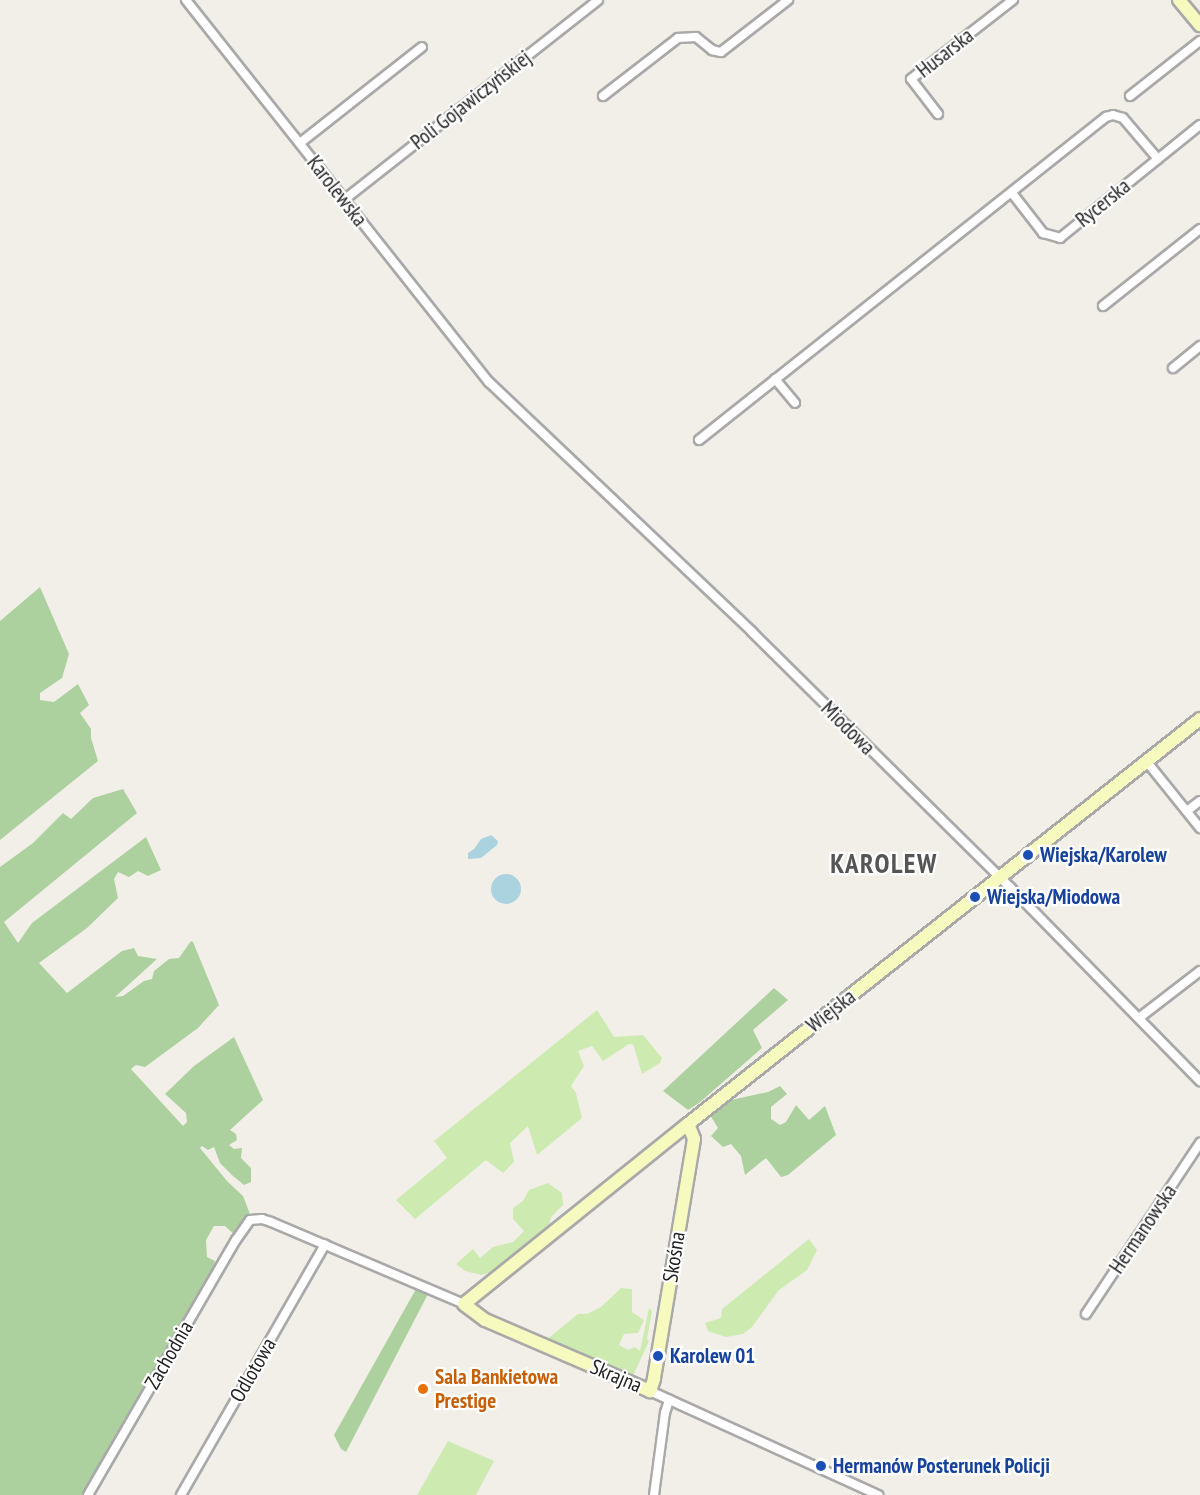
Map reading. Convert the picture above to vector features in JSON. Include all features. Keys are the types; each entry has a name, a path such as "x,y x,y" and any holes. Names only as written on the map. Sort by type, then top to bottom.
{"street":[{"name":"Karolewska","path":"186,0 489,382"},
{"name":"Poli Gojawiczyńskiej","path":"344,200 598,0"},
{"path":"603,96 678,38 696,37 712,50 721,52 788,0"},
{"name":"Husarska","path":"938,114 911,79 1012,0"},
{"path":"1179,0 1200,25"},
{"path":"1130,96 1200,41"},
{"path":"300,143 422,47"},
{"path":"699,440 1106,117 1123,118 1158,159"},
{"name":"Rycerska","path":"1012,193 1043,233 1060,238 1200,125"},
{"path":"1103,306 1200,229"},
{"path":"1173,368 1200,346"},
{"path":"775,379 795,403"},
{"name":"Miodowa","path":"489,382 752,632 1000,877 1200,1082"},
{"name":"Wiejska","path":"464,1304 1200,719"},
{"path":"1147,762 1200,828"},
{"path":"1187,811 1200,801"},
{"path":"1139,1018 1200,971"},
{"name":"Skośna","path":"650,1391 654,1379 694,1139 688,1124"},
{"name":"Hermanowska","path":"1086,1314 1200,1143"},
{"name":"Skrajna","path":"255,1219 271,1222 464,1304 486,1320 650,1391 878,1495"},
{"name":"Zachodnia","path":"88,1495 236,1240 246,1224 255,1219"},
{"name":"Odlotowa","path":"181,1495 325,1245"},
{"path":"654,1495 665,1413 669,1400"}],"green space":[{"path":"40,587 69,654 62,678 40,693 40,700 54,702 78,684 89,705 80,713 91,729 91,738 98,761 0,840 0,621"},
{"path":"123,789 137,813 4,922 18,943 32,923 146,837 161,870 148,876 138,871 129,877 118,872 114,879 118,898 87,928 39,963 67,993 122,951 134,948 138,956 157,959 115,997 123,996 144,981 152,979 154,971 169,959 179,958 191,941 193,942 219,1005 198,1028 145,1067 136,1065 131,1069 183,1126 187,1122 186,1113 165,1094 194,1066 234,1037 263,1100 230,1130 236,1134 237,1140 229,1145 234,1149 242,1148 241,1158 251,1168 251,1182 244,1185 233,1176 220,1163 214,1147 208,1150 202,1146 200,1148 227,1181 243,1196 250,1214 243,1218 235,1235 225,1226 214,1226 206,1240 207,1257 215,1261 212,1273 83,1495 0,1495 0,867 33,843 63,813 71,819 93,798"},
{"path":"774,988 788,1000 753,1030 762,1048 688,1110 663,1091"},
{"path":"597,1010 614,1037 643,1035 662,1058 660,1063 642,1074 633,1044 629,1044 603,1061 592,1046 578,1051 584,1066 571,1086 576,1093 582,1118 537,1155 528,1126 510,1143 514,1162 503,1173 486,1160 415,1219 396,1200 447,1158 434,1141"},
{"path":"780,1086 787,1094 771,1107 771,1119 780,1125 786,1122 796,1105 809,1120 825,1106 836,1135 788,1175 781,1177 766,1158 745,1175 741,1156 731,1144 723,1147 711,1136 718,1128 710,1115 731,1100 768,1092"},
{"path":"548,1183 562,1193 563,1205 551,1217 549,1226 492,1272 481,1275 465,1271 456,1264 473,1249 480,1258 493,1247 513,1242 524,1231 513,1219 513,1208 523,1201 529,1190"},
{"path":"809,1239 817,1250 807,1270 779,1290 752,1327 743,1334 726,1337 708,1331 705,1323 721,1318 722,1309"},
{"path":"621,1288 632,1289 632,1312 644,1320 638,1333 624,1334 619,1345 628,1350 635,1347 640,1351 649,1308 652,1311 647,1339 649,1341 633,1376 546,1340 578,1314 587,1314 601,1307"},
{"path":"416,1289 428,1294 346,1452 341,1449 334,1435"},
{"path":"448,1441 494,1461 476,1495 417,1495"}],"water":[{"path":"491,835 498,841 497,845 481,858 468,859 468,853 481,839"},
{"path":"506,874 517,878 521,889 517,900 506,904 495,900 491,889 495,878"}],"place":[{"name":"Wiejska/Karolew","path":"1028,855"},
{"name":"Wiejska/Miodowa","path":"975,897"},
{"name":"Karolew 01","path":"658,1356"},
{"name":"Sala Bankietowa Prestige","path":"423,1389"},
{"name":"Hermanów Posterunek Policji","path":"821,1466"}],"district":[{"name":"KAROLEW","path":"884,864"}]}
